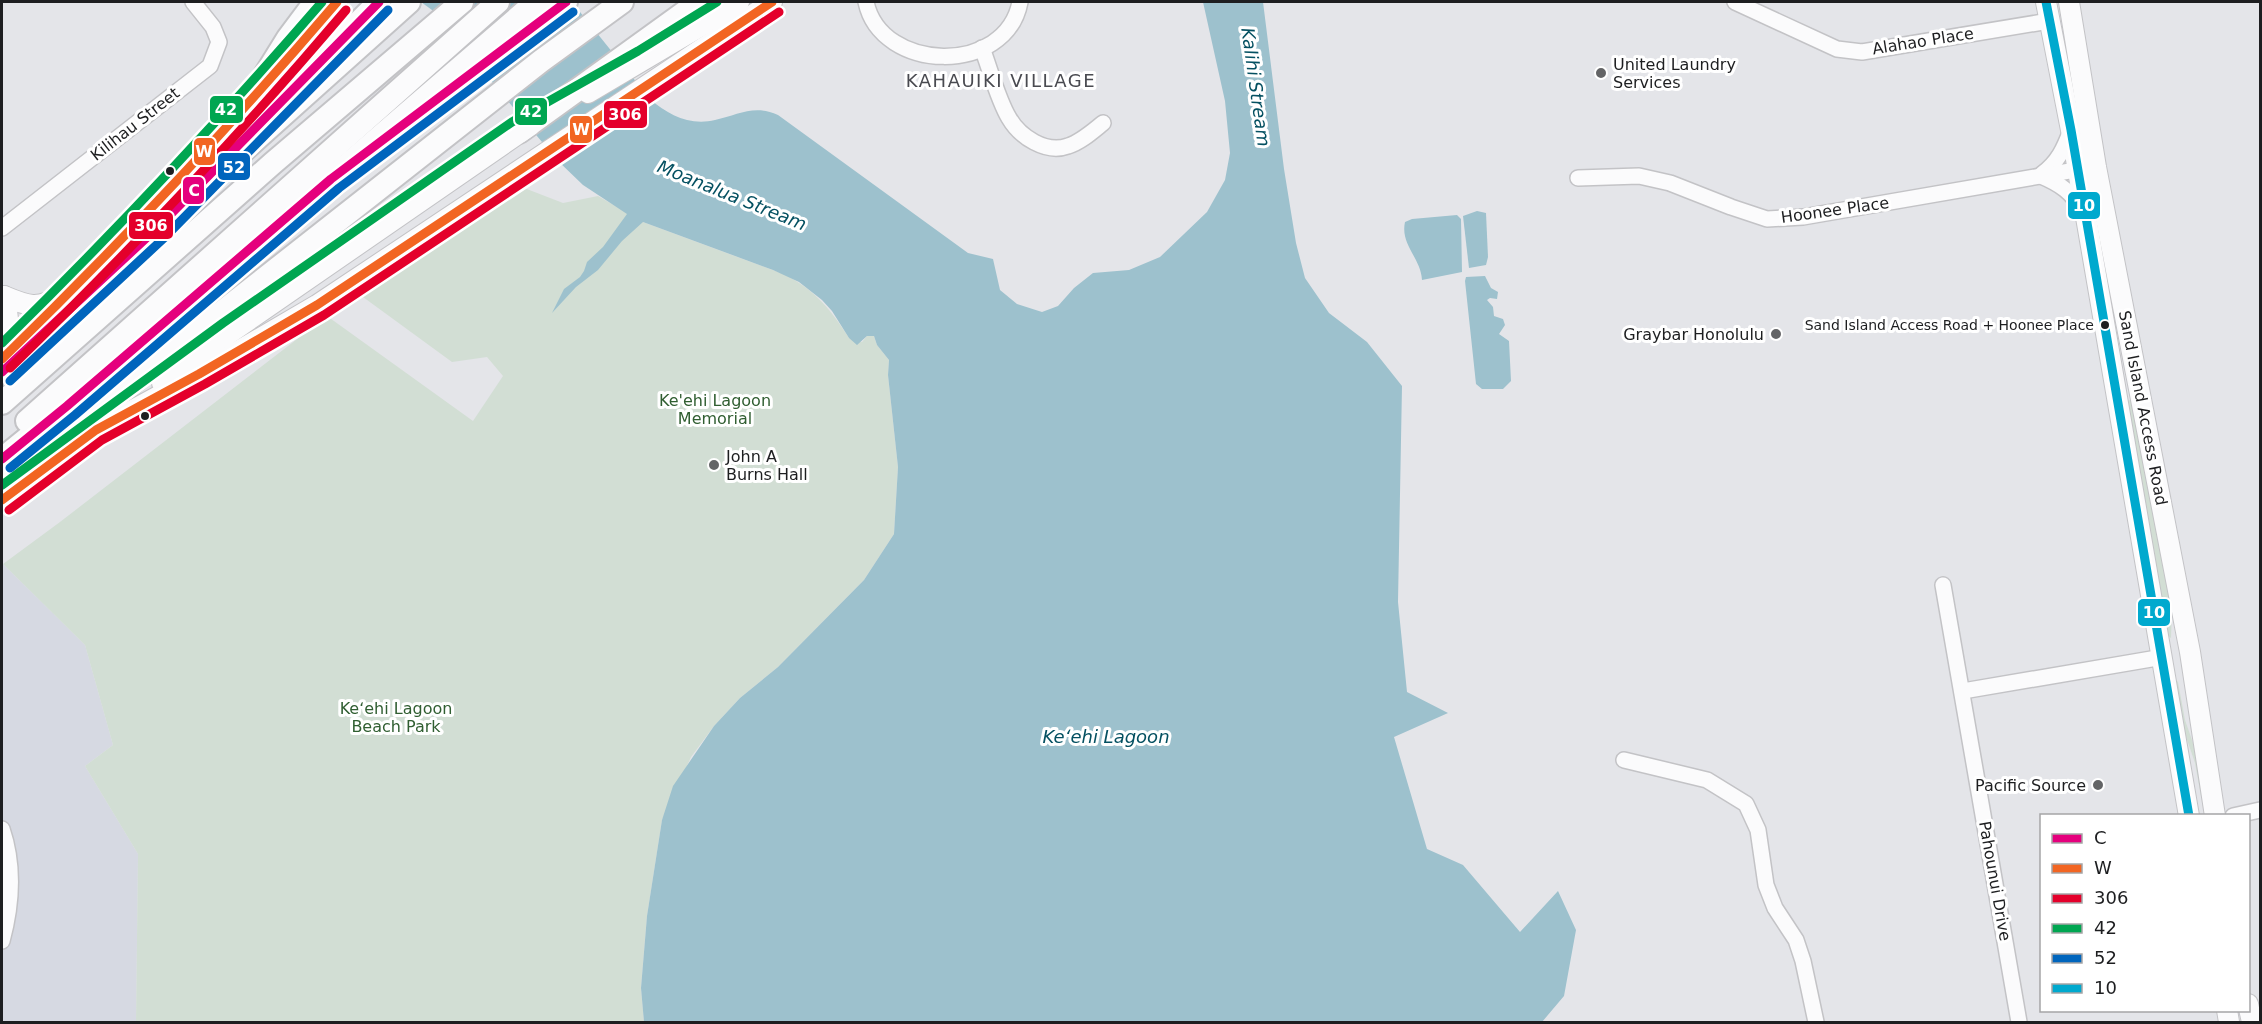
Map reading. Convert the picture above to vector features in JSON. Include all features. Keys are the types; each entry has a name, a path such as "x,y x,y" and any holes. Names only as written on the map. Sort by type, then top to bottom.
{"highway":[{"path":"246,106 288,38 315,2"},
{"path":"156,229 379,2"},
{"path":"2,372 156,229 409,2"},
{"path":"2,404 273,163 462,2"},
{"path":"2,444 498,2"},
{"path":"2,459 76,399 536,2"},
{"path":"331,179 566,2"},
{"path":"2,485 541,61 622,2"},
{"path":"519,132 699,2"}],"main road":[{"path":"2,357 76,287 246,106 338,2"},
{"path":"2,500 230,333 519,132 644,61 739,2"},
{"path":"96,430 199,374 307,311 772,2"},
{"name":"Sand Island Access Road","path":"2069,2 2096,166 2190,652 2215,814"},
{"name":"Sand Island Access Road","path":"2048,11 2071,130 2190,814"},
{"path":"3,294 29,306 47,304 76,287"},
{"path":"2,357 9,321 3,294"},
{"path":"2113,380 2137,377"},
{"path":"2163,657 2190,652"}],"street":[{"name":"Kilihau Street","path":"2,228 210,66 219,42 213,27 193,2"},
{"path":"866,2 875,26 897,44 909,50 936,57 949,57 982,48 997,40 1013,21 1020,2"},
{"name":"Alahao Place","path":"1735,2 1837,49 1862,52 2048,11"},
{"path":"982,48 1009,118 1024,136 1056,149 1070,146 1103,123"},
{"path":"2071,130 2063,152 2041,176 2060,184 2075,197 2084,213"},
{"name":"Hoonee Place","path":"1578,178 1639,176 1670,183 1767,219 1803,217 2096,166"},
{"name":"Pahounui Drive","path":"1943,585 2019,1023"},
{"path":"1963,691 2163,657"},
{"path":"1624,760 1707,780 1746,804 1758,830 1766,885 1775,908 1800,950 1816,1023"},
{"path":"2242,814 2260,810"},
{"path":"2,830 8,852 12,884 8,918 2,941"}],"shaded area":[{"path":"2,563 85,645 113,745 85,766 138,854 136,1022 2,1022"}],"green space":[{"name":"Keʻehi Lagoon Beach Park","path":"519,186 563,203 598,196 643,222 786,275 822,302 849,338 862,342 867,336 874,336 877,345 889,360 888,375 898,467 894,534 864,580 778,667 740,698 714,726 691,757 662,820 647,916 641,988 644,1022 136,1022 138,854 85,766 113,745 85,645 3,564 327,316 473,421 503,376 487,357 452,362 363,297"},
{"path":"2127,401 2134,401 2172,610 2171,638 2167,635"},
{"path":"2176,680 2185,720 2199,760 2204,799 2201,796 2195,763 2181,722 2174,682"}],"water":[{"name":"Keʻehi Lagoon","path":"421,2 572,2 650,99 664,110 680,118 697,122 754,110 778,115 968,253 993,259 1000,290 1017,304 1042,312 1058,306 1074,288 1093,273 1129,270 1160,257 1207,212 1225,180 1230,153 1225,101 1203,2 1263,2 1284,169 1296,243 1305,278 1329,313 1367,342 1402,386 1398,602 1407,692 1448,713 1394,737 1427,849 1463,865 1520,932 1558,891 1576,930 1564,996 1542,1022 644,1022 641,988 647,916 662,820 673,786 714,726 740,698 778,667 864,580 894,534 898,467 888,375 889,360 877,345 874,336 867,336 857,345 849,338 822,300 799,282 773,270 643,222 622,241 598,270 576,287 552,313 564,289 580,277 587,262 603,247 627,214 583,185 557,160 432,10"},
{"path":"1477,211 1486,213 1488,257 1486,265 1469,268 1463,216"},
{"path":"1457,215 1461,219 1462,272 1422,280 1421,272 1405,238 1405,222 1412,219"},
{"path":"1485,276 1491,288 1498,292 1497,299 1487,300 1493,307 1494,316 1503,319 1505,325 1499,334 1509,341 1511,381 1503,389 1482,389 1476,384 1465,281 1466,277"}],"transit line":[{"name":"42","path":"2,343 165,176 322,2"},
{"name":"W","path":"2,359 174,184 337,2"},
{"name":"C","path":"2,372 156,229 379,2"},
{"name":"C","path":"2,459 331,179 566,2"},
{"name":"42","path":"2,485 223,323 512,122 638,51 717,2"},
{"name":"W","path":"2,500 96,430 199,374 317,305 772,2"},
{"name":"10","path":"2046,2 2071,130 2189,814"},
{"name":"306","path":"10,368 182,193 346,10"},
{"name":"52","path":"10,381 164,238 388,10"},
{"name":"52","path":"10,468 339,188 573,12"},
{"name":"306","path":"9,510 102,440 324,315 779,12"}],"place":[{"name":"United Laundry Services","path":"1601,73"},
{"name":"Sand Island Access Road + Hoonee Place","path":"2105,325"},
{"name":"Graybar Honolulu","path":"1776,334"},
{"name":"John A Burns Hall","path":"714,465"},
{"name":"Pacific Source","path":"2098,785"}],"district":[{"name":"KAHAUIKI VILLAGE","path":"1001,80"}],"water label":[{"name":"Kalihi Stream","path":"1256,87"},
{"name":"Moanalua Stream","path":"732,195"}],"park label":[{"name":"Ke'ehi Lagoon Memorial","path":"715,409"}]}
